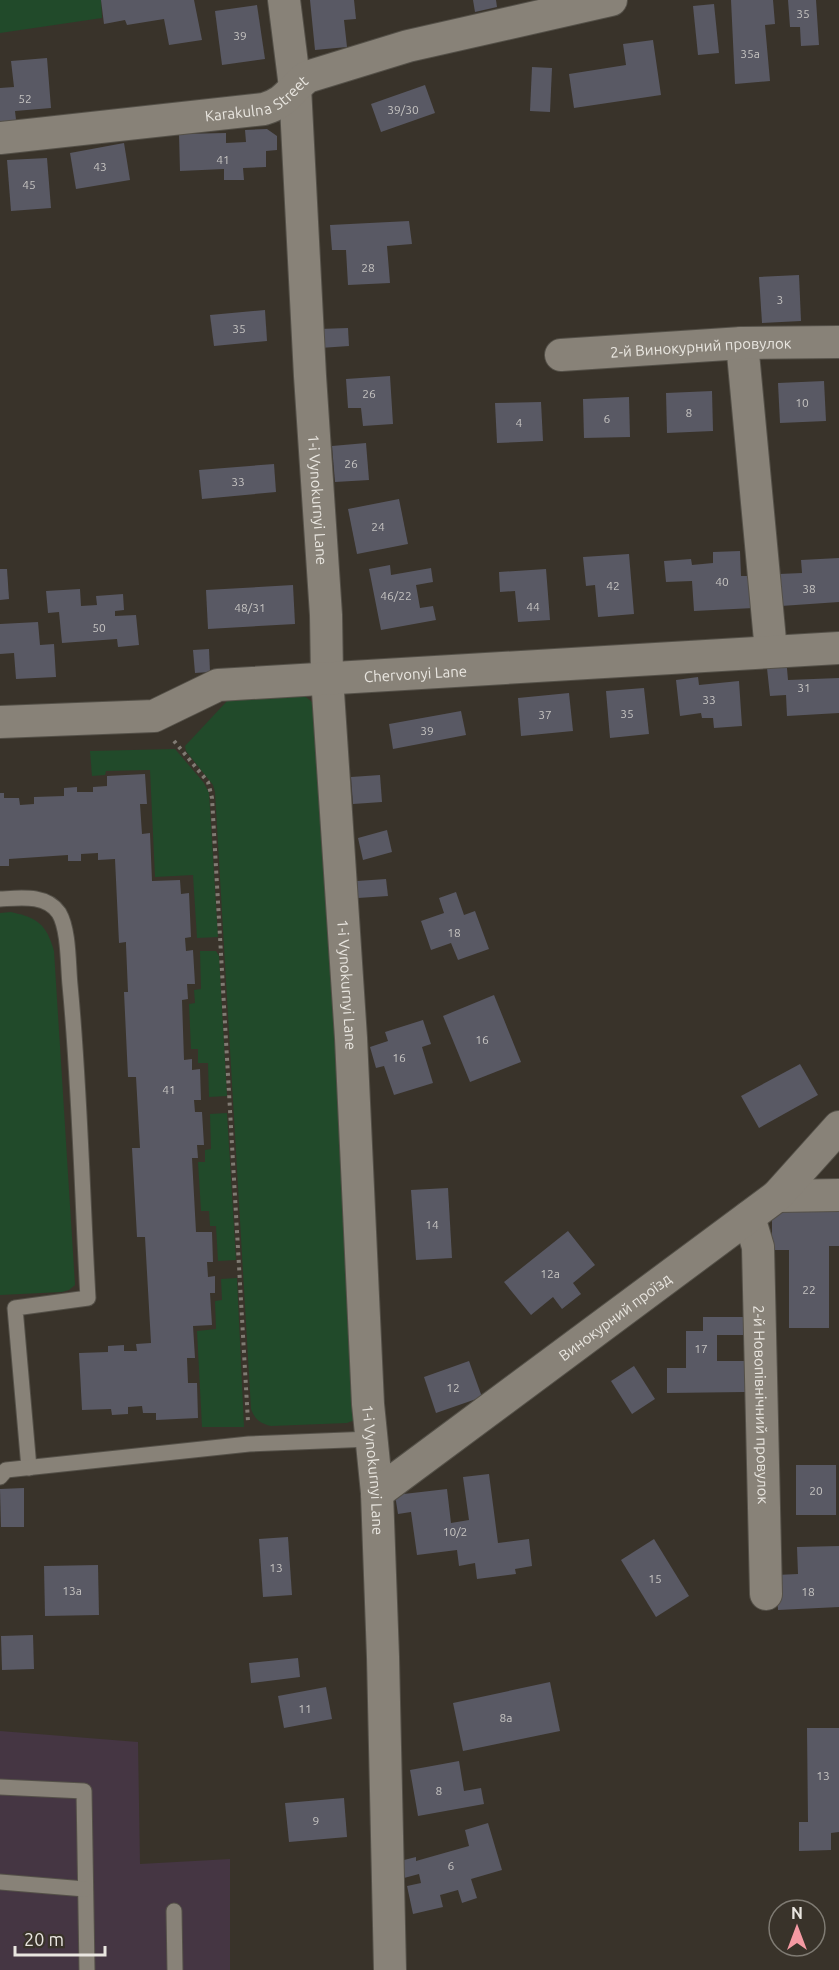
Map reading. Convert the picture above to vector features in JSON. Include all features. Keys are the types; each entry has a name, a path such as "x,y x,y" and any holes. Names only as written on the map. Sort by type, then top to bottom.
{"street":[{"name":"1-i Vynokurnyi Lane","path":"284,0 295,87 310,376 326,615 327,677 351,1038 370,1439 377,1493 390,1970"},
{"name":"Karakulna Street","path":"0,138 264,109 278,105 307,77 408,46 611,0"},
{"name":"2-й Винокурний провулок","path":"561,355 742,343 839,342"},
{"path":"742,343 771,651"},
{"name":"Chervonyi Lane","path":"0,722 154,716 218,685 839,648"},
{"name":"Винокурний проїзд","path":"377,1493 777,1196 839,1127"},
{"path":"777,1196 839,1195"},
{"name":"2-й Новопівнічний провулок","path":"749,1217 758,1247 766,1594"}],"lane":[{"path":"0,899 37,899 50,904 58,913 64,927 72,1003 88,1299 15,1308 29,1468"},
{"path":"0,1477 6,1470 249,1444 370,1439"},
{"path":"0,1787 84,1791 87,1970"},
{"path":"0,1882 86,1889"},
{"path":"174,1911 175,1970"}],"path":[{"path":"154,716 208,783 212,798 249,1444"}],"shaded area":[{"path":"0,1731 138,1742 140,1864 230,1859 230,1970 0,1970"}],"green space":[{"path":"0,0 101,0 102,18 0,33"},
{"path":"303,695 311,701 315,709 321,800 320,824 330,943 355,1420 347,1423 271,1426 258,1420 251,1409 215,792 213,785 186,751 185,746 228,700"},
{"path":"175,749 204,783 209,793 218,937 197,938 193,875 155,877 150,770 106,771 105,775 92,776 90,751"},
{"path":"11,912 28,917 40,924 48,934 54,951 75,1285 62,1292 0,1295 0,913"},
{"path":"200,951 216,951 219,956 227,1096 209,1097 208,1063 198,1063 198,1049 191,1049 189,1004 195,1003 194,990 201,989"},
{"path":"227,1113 236,1260 218,1261 216,1226 210,1226 209,1211 201,1211 198,1162 205,1162 205,1150 211,1149 210,1114"},
{"path":"237,1278 244,1427 202,1427 197,1331 216,1329 215,1301 222,1300 221,1279"}],"building":[{"path":"101,0 194,0 202,40 169,45 164,19 127,25 125,20 104,24"},
{"path":"310,0 354,0 356,19 344,20 347,47 315,50"},
{"path":"473,0 496,0 497,7 475,12"},
{"path":"731,0 773,0 775,24 765,25 770,81 735,84"},
{"path":"788,0 816,0 819,45 801,46 800,27 790,27"},
{"path":"714,4 719,53 698,55 693,6"},
{"path":"257,5 265,59 222,65 215,11"},
{"path":"653,40 661,95 574,108 569,74 626,65 623,44"},
{"path":"47,58 51,108 15,111 17,128 0,129 0,88 14,87 11,61"},
{"path":"532,67 552,68 550,112 530,111"},
{"path":"425,85 435,113 381,132 371,104"},
{"path":"267,129 277,136 277,150 266,151 266,167 243,168 244,180 224,180 224,169 180,171 179,134 226,133 226,143 246,142 245,130"},
{"path":"124,143 130,180 76,189 70,153"},
{"path":"47,158 51,208 11,211 7,160"},
{"path":"409,221 412,244 387,246 390,283 348,285 346,250 332,250 330,225"},
{"path":"799,275 801,321 762,323 759,277"},
{"path":"265,310 267,341 214,346 210,315"},
{"path":"348,328 349,346 320,348 319,329"},
{"path":"390,376 393,424 363,426 361,408 348,408 346,379"},
{"path":"824,381 826,421 780,423 778,383"},
{"path":"712,391 713,431 667,433 666,393"},
{"path":"629,397 630,437 584,438 583,399"},
{"path":"541,402 543,441 497,443 495,403"},
{"path":"366,443 369,480 335,482 332,446"},
{"path":"274,464 276,492 202,499 199,470"},
{"path":"399,499 408,544 357,554 348,509"},
{"path":"740,551 741,576 752,576 754,608 694,611 692,581 666,582 664,561 691,559 692,565 713,563 713,552"},
{"path":"629,554 634,614 598,617 595,585 586,586 583,557"},
{"path":"839,558 839,602 781,606 779,574 802,573 801,560"},
{"path":"390,565 391,575 431,568 433,582 416,585 420,608 433,606 436,620 381,630 369,569"},
{"path":"0,569 7,569 9,599 0,600"},
{"path":"546,569 550,620 518,622 515,591 500,592 499,572"},
{"path":"293,585 295,624 208,629 206,590"},
{"path":"80,589 81,606 97,605 96,596 123,594 124,610 115,611 115,616 136,615 139,645 118,647 117,639 62,643 59,612 48,613 46,591"},
{"path":"38,622 40,645 54,644 56,677 16,679 14,653 0,654 0,624"},
{"path":"209,649 210,672 195,673 193,650"},
{"path":"786,657 788,680 839,678 839,713 787,716 786,695 770,696 766,659"},
{"path":"698,677 699,685 739,681 742,726 714,728 713,718 702,718 701,713 680,716 676,680"},
{"path":"644,688 649,734 610,738 606,691"},
{"path":"569,693 573,731 521,736 518,698"},
{"path":"461,711 466,735 393,749 389,724"},
{"path":"145,774 147,804 140,804 142,834 150,833 152,881 180,880 181,894 189,893 191,937 185,938 186,951 193,950 195,984 187,984 188,999 182,1000 184,1060 192,1059 192,1070 200,1069 201,1100 194,1100 195,1112 202,1112 204,1145 197,1145 198,1158 192,1158 196,1232 212,1232 213,1262 207,1262 208,1277 215,1276 215,1293 210,1293 212,1325 193,1326 195,1358 187,1358 188,1383 197,1383 198,1418 156,1420 156,1413 143,1413 142,1406 128,1407 128,1414 112,1415 111,1409 82,1410 79,1353 108,1352 108,1346 124,1345 124,1351 137,1351 136,1344 151,1343 145,1237 137,1237 132,1148 140,1148 136,1077 128,1077 124,992 128,992 126,942 119,943 115,859 98,860 98,853 81,854 81,861 68,861 68,855 9,859 9,866 0,866 0,793 4,793 4,798 19,798 20,805 34,804 34,797 64,796 64,788 77,787 77,792 93,792 93,787 107,786 107,776"},
{"path":"380,775 382,802 353,804 351,777"},
{"path":"387,830 392,852 363,860 358,838"},
{"path":"386,879 388,896 358,898 357,881"},
{"path":"456,892 464,915 475,911 489,949 458,960 451,943 431,950 421,921 444,913 439,898"},
{"path":"494,995 521,1062 470,1082 443,1016"},
{"path":"423,1020 431,1044 422,1047 433,1083 394,1095 384,1066 376,1068 370,1047 388,1041 385,1032"},
{"path":"800,1064 818,1095 759,1128 741,1096"},
{"path":"448,1188 452,1258 416,1260 411,1190"},
{"path":"772,1211 839,1211 839,1246 829,1246 829,1328 789,1328 789,1250 772,1250"},
{"path":"568,1231 595,1265 573,1283 581,1294 562,1309 553,1297 531,1315 504,1282"},
{"path":"703,1317 743,1317 743,1335 717,1335 717,1361 745,1361 745,1392 667,1393 667,1368 686,1368 686,1331 703,1331"},
{"path":"469,1361 482,1397 436,1413 424,1377"},
{"path":"634,1366 655,1399 632,1414 611,1381"},
{"path":"796,1465 836,1465 836,1515 796,1515"},
{"path":"489,1474 498,1543 529,1539 532,1566 515,1569 516,1574 477,1579 475,1563 459,1566 457,1550 417,1555 411,1512 398,1514 395,1495 447,1489 451,1523 469,1520 463,1477"},
{"path":"24,1488 24,1527 1,1527 0,1489"},
{"path":"288,1537 292,1595 263,1597 259,1539"},
{"path":"654,1539 689,1596 656,1617 621,1560"},
{"path":"839,1546 839,1607 778,1610 776,1575 798,1574 797,1547"},
{"path":"98,1565 99,1615 45,1616 44,1566"},
{"path":"33,1635 34,1669 2,1670 1,1636"},
{"path":"298,1658 300,1677 251,1683 249,1663"},
{"path":"550,1682 560,1731 463,1751 453,1703"},
{"path":"326,1687 332,1719 284,1728 278,1696"},
{"path":"807,1728 839,1728 839,1832 831,1833 831,1850 799,1851 799,1822 808,1822"},
{"path":"459,1761 464,1791 481,1788 484,1804 418,1816 410,1770"},
{"path":"344,1798 347,1837 289,1842 285,1803"},
{"path":"488,1823 502,1870 471,1879 477,1898 462,1903 458,1890 440,1895 443,1907 413,1914 407,1886 421,1883 419,1874 404,1878 400,1861 416,1857 416,1861 469,1846 465,1830"}]}
